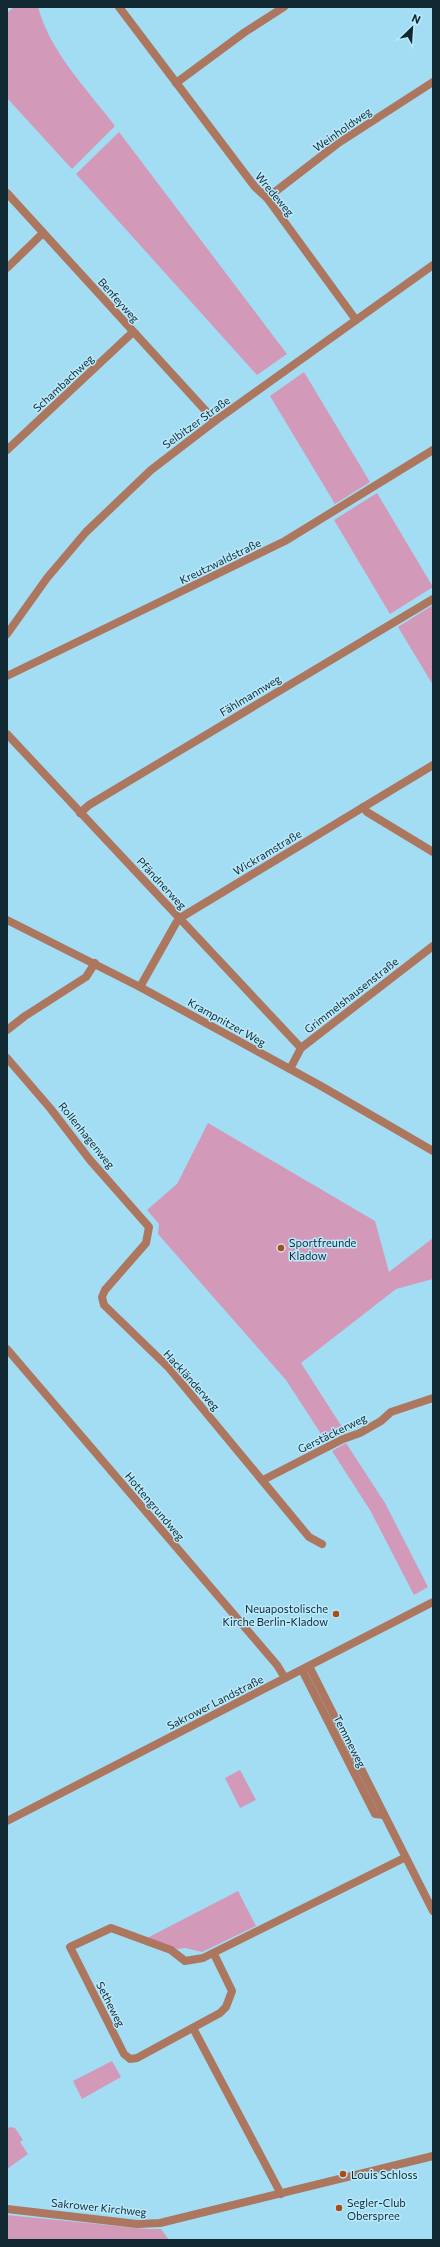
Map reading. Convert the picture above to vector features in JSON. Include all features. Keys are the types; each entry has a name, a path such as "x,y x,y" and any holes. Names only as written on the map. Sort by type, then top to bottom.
{"street":[{"name":"Wredeweg","path":"119,7 255,187 267,198 356,320"},
{"path":"176,83 245,32 284,7"},
{"name":"Weinholdweg","path":"267,198 337,144 433,82"},
{"name":"Benfeyweg","path":"7,193 215,421"},
{"path":"7,268 43,233"},
{"name":"Selbitzer Straße","path":"7,634 47,578 86,532 118,500 160,463 215,421 433,265"},
{"name":"Schambachweg","path":"7,450 133,332"},
{"name":"Kreutzwaldstraße","path":"7,676 285,541 433,450"},
{"name":"Fählmannweg","path":"80,813 89,805 433,599"},
{"name":"Pfändnerweg","path":"7,734 301,1048"},
{"name":"Wickramstraße","path":"140,987 180,918 433,765"},
{"path":"363,807 367,812 433,852"},
{"name":"Krampnitzer Weg","path":"7,920 140,987 290,1069 433,1151"},
{"name":"Grimmelshausenstraße","path":"290,1069 301,1048 433,946"},
{"path":"7,1030 25,1016 86,977 95,963"},
{"name":"Rollenhagenweg","path":"7,1058 50,1108 90,1160 149,1227"},
{"name":"Hackländerweg","path":"149,1227 146,1243 105,1290 102,1301 113,1315 134,1333 169,1368 310,1537 322,1544"},
{"name":"Hottengrundweg","path":"7,1349 277,1665 285,1678"},
{"name":"Gerstäckerweg","path":"263,1480 343,1439 360,1433 391,1412 433,1398"},
{"name":"Sakrower Landstraße","path":"7,1821 433,1602"},
{"name":"Temmeweg","path":"305,1668 384,1815 404,1858 433,1911"},
{"name":"Setheweg","path":"214,1954 230,1984 232,1991 230,2000 226,2007 220,2013 193,2028 137,2058 130,2059 124,2054 70,1947 111,1928 171,1950 185,1961 203,1958 214,1954 404,1858"},
{"path":"193,2028 282,2194"},
{"name":"Sakrower Kirchweg","path":"7,2209 50,2212 87,2219 155,2224 433,2156"}],"shaded area":[{"path":"14,7 38,7 44,24 60,55 70,70 115,126 72,169 7,98 7,13"},
{"path":"119,132 287,354 257,375 76,174"},
{"path":"304,372 370,482 335,504 270,396"},
{"path":"377,493 433,587 390,614 334,520"},
{"path":"433,605 433,685 398,627"},
{"name":"Sportfreunde Kladow","path":"208,1123 375,1221 389,1272 433,1238 433,1279 396,1289 301,1363 342,1427 323,1437 286,1380 158,1234 159,1224 147,1210 177,1184"},
{"path":"346,1443 385,1503 428,1587 414,1595 370,1510 332,1451"},
{"path":"240,1770 256,1800 240,1808 225,1778"},
{"path":"238,1891 256,1926 202,1952 185,1948 178,1949 147,1938"},
{"path":"112,2061 121,2077 82,2099 73,2081"},
{"path":"10,2127 15,2128 23,2140 20,2142 28,2154 7,2169 7,2129"},
{"path":"7,2215 147,2229 161,2229 169,2240 7,2240"}],"place":[{"name":"Sportfreunde Kladow","path":"281,1248"},
{"name":"Neuapostolische Kirche Berlin-Kladow","path":"336,1614"},
{"name":"Louis Schloss","path":"343,2174"},
{"name":"Segler-Club Oberspree","path":"339,2208"}]}
